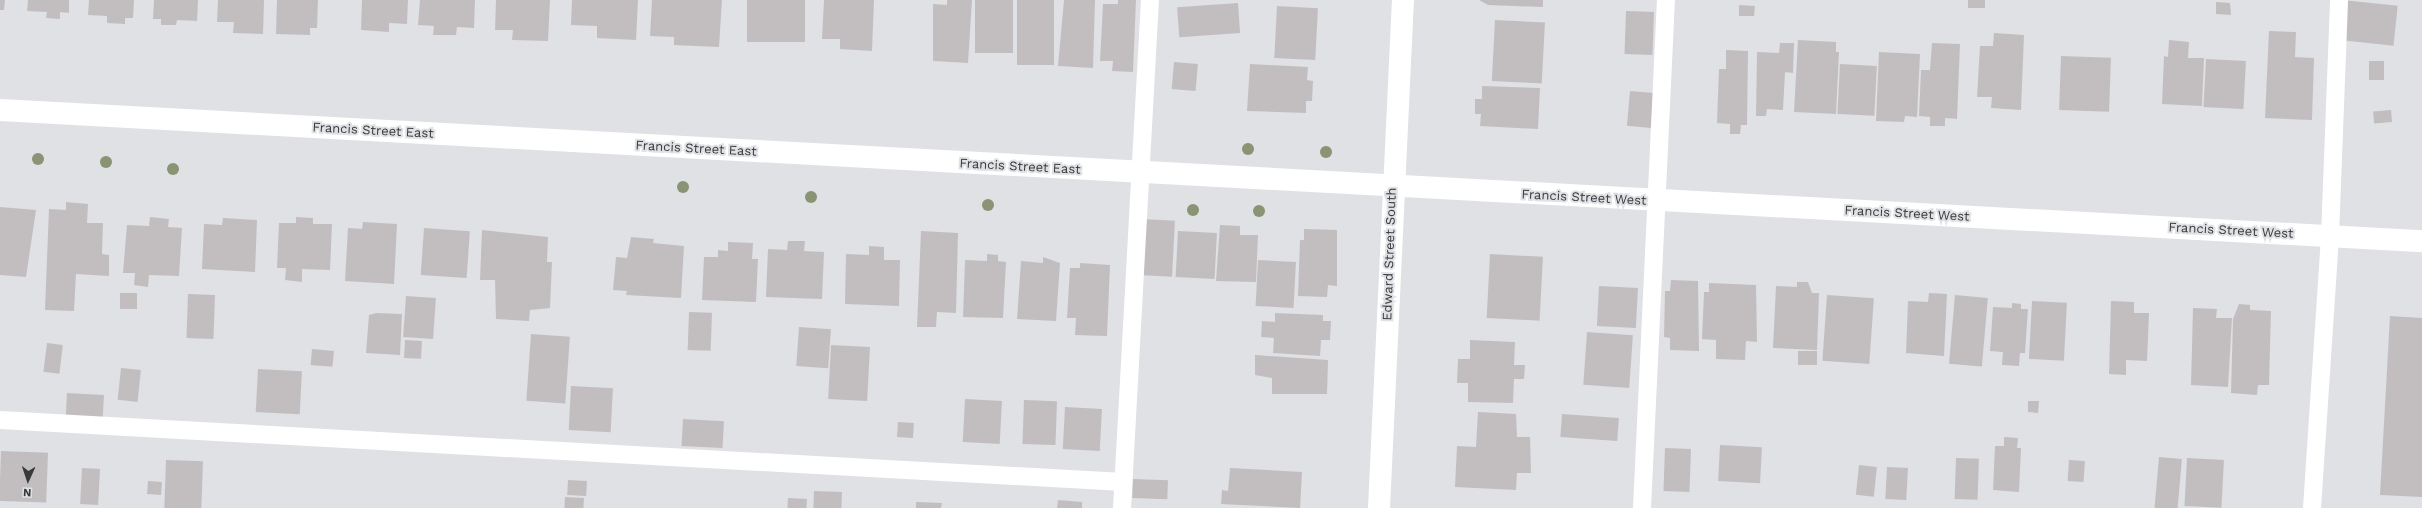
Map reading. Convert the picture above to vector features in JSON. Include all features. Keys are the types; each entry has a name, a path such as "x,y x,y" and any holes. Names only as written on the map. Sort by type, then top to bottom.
{"street":[{"name":"Edward Street South","path":"1379,508 1403,0"},
{"name":"Francis Street East","path":"0,110 1393,188"},
{"name":"Francis Street West","path":"1393,188 2422,241"}],"lane":[{"path":"1122,508 1150,0"},
{"path":"1647,508 1642,508 1655,201 1666,0"},
{"path":"2312,508 2330,236 2339,0"},
{"path":"0,420 1123,482"}],"building":[{"path":"0,0 5,0 4,10 0,10"},
{"path":"28,0 69,0 69,13 60,12 60,19 46,18 47,12 27,11"},
{"path":"89,0 134,0 133,18 125,18 125,24 107,23 107,16 88,15"},
{"path":"154,0 198,0 197,21 177,20 176,25 161,25 161,19 153,19"},
{"path":"218,0 264,0 263,34 233,33 234,22 217,22"},
{"path":"277,0 318,0 317,28 310,28 310,35 276,34"},
{"path":"362,0 408,0 407,24 389,23 389,32 361,30"},
{"path":"420,0 475,0 474,28 457,27 456,35 433,35 434,26 418,25"},
{"path":"496,0 550,0 548,41 512,40 513,30 495,30"},
{"path":"572,0 638,0 636,40 597,38 597,26 571,25"},
{"path":"652,0 722,0 719,47 674,45 674,37 650,36"},
{"path":"747,0 805,0 805,42 747,42"},
{"path":"824,0 874,0 872,51 840,49 840,39 822,39"},
{"path":"947,0 972,0 968,63 933,61 933,4 947,5"},
{"path":"975,0 1013,0 1013,53 975,53"},
{"path":"1017,0 1054,0 1054,65 1017,65"},
{"path":"1064,0 1095,0 1093,68 1058,66"},
{"path":"1118,0 1136,0 1133,72 1112,71 1113,61 1100,61 1103,4 1118,4"},
{"path":"1479,0 1543,0 1543,7 1488,5"},
{"path":"1968,0 1985,0 1985,8 1968,8"},
{"path":"2342,0 2398,6 2394,46 2338,40"},
{"path":"2216,2 2230,3 2231,15 2216,14"},
{"path":"1238,3 1240,33 1179,37 1177,7"},
{"path":"1739,5 1755,6 1754,16 1739,16"},
{"path":"1277,6 1318,8 1315,60 1274,58"},
{"path":"1626,11 1654,12 1652,55 1624,54"},
{"path":"1495,20 1545,23 1542,84 1492,81"},
{"path":"2269,31 2296,32 2295,57 2314,58 2312,120 2265,118"},
{"path":"1994,33 2024,35 2021,110 1991,108 1992,97 1977,97 1980,46 1993,46"},
{"path":"1798,40 1836,42 1836,52 1839,52 1836,114 1794,112"},
{"path":"2169,40 2189,42 2188,58 2204,58 2202,106 2162,104 2164,56 2168,57"},
{"path":"1780,43 1794,43 1793,73 1785,72 1783,110 1767,109 1766,116 1756,116 1757,52 1779,53"},
{"path":"1932,43 1960,44 1957,119 1945,118 1945,126 1930,126 1930,117 1919,116 1921,70 1930,70"},
{"path":"1726,50 1748,51 1747,125 1741,125 1740,134 1730,134 1730,124 1717,123 1719,69 1726,69"},
{"path":"1879,52 1920,54 1917,117 1905,116 1904,122 1876,121"},
{"path":"2061,56 2111,58 2109,112 2059,110"},
{"path":"2206,59 2246,61 2243,109 2203,107"},
{"path":"2369,61 2384,61 2384,80 2369,80"},
{"path":"1174,62 1198,64 1196,91 1172,89"},
{"path":"1250,64 1308,67 1307,80 1313,81 1312,101 1306,101 1306,113 1247,111"},
{"path":"1840,64 1877,66 1874,116 1837,114"},
{"path":"1482,86 1540,88 1538,129 1480,126 1481,114 1475,114 1475,99 1482,99"},
{"path":"1630,91 1654,93 1651,128 1627,126"},
{"path":"2391,110 2392,122 2374,124 2373,112"},
{"path":"66,202 88,204 87,223 103,223 102,254 109,255 109,276 76,274 74,311 45,310 49,209 66,210"},
{"path":"0,207 36,210 26,277 0,275"},
{"path":"150,217 169,219 168,227 182,228 179,276 149,275 148,287 134,285 135,273 123,273 127,225 149,226"},
{"path":"296,217 313,218 313,224 332,224 330,270 302,269 302,282 285,280 286,268 277,268 279,223 296,223"},
{"path":"223,218 257,220 255,272 202,269 204,224 222,225"},
{"path":"1141,219 1175,221 1172,277 1138,275"},
{"path":"363,222 397,224 394,284 345,281 348,228 362,229"},
{"path":"1220,225 1240,226 1240,235 1258,235 1256,282 1216,281"},
{"path":"424,228 470,231 467,278 421,275"},
{"path":"1304,229 1337,230 1337,286 1328,285 1327,297 1298,296 1300,240 1304,240"},
{"path":"482,230 548,237 547,262 552,262 550,308 530,310 529,321 496,319 495,280 480,280"},
{"path":"921,231 958,233 956,313 937,312 936,327 917,327"},
{"path":"1178,231 1217,233 1215,279 1176,277"},
{"path":"631,237 654,239 653,243 684,246 681,298 626,295 627,291 613,290 616,257 627,258"},
{"path":"788,241 805,241 804,251 824,252 822,299 766,297 768,249 787,250"},
{"path":"728,242 753,243 752,259 758,259 756,302 702,300 704,257 718,257 718,250 728,251"},
{"path":"869,246 884,247 884,260 900,260 899,306 845,304 846,254 869,255"},
{"path":"987,254 998,255 998,261 1006,262 1003,318 963,317 965,260 987,261"},
{"path":"1490,254 1543,257 1540,321 1487,318"},
{"path":"1043,257 1060,263 1056,321 1017,319 1021,261 1043,263"},
{"path":"1258,260 1296,262 1294,308 1256,306"},
{"path":"1080,263 1110,265 1107,336 1075,335 1076,318 1067,318 1070,268 1080,268"},
{"path":"1671,280 1698,281 1699,351 1670,350 1670,338 1664,337 1665,291 1670,291"},
{"path":"1797,282 1808,282 1812,293 1819,293 1817,350 1773,348 1776,286 1797,287"},
{"path":"1709,283 1756,285 1757,342 1746,341 1745,360 1716,359 1716,340 1702,339 1704,292 1709,292"},
{"path":"1599,286 1638,288 1636,328 1597,326"},
{"path":"120,293 137,293 137,309 120,309"},
{"path":"1929,293 1947,294 1944,356 1906,353 1908,301 1928,302"},
{"path":"188,294 215,295 213,339 186,338"},
{"path":"1827,295 1874,298 1869,364 1822,361"},
{"path":"1955,295 1988,298 1982,367 1949,364"},
{"path":"406,296 436,298 433,339 403,337"},
{"path":"2032,301 2067,303 2064,361 2029,359"},
{"path":"2111,301 2134,302 2134,313 2149,313 2147,361 2126,360 2126,375 2109,374"},
{"path":"2012,303 2021,304 2021,309 2028,309 2025,353 2020,353 2019,366 2002,365 2003,352 1990,351 1993,307 2012,308"},
{"path":"2239,304 2250,305 2250,310 2271,311 2269,385 2258,385 2257,395 2231,393 2233,319"},
{"path":"2193,308 2217,309 2216,318 2232,318 2228,387 2191,385"},
{"path":"689,312 712,313 711,351 688,350"},
{"path":"376,313 402,314 400,355 366,353 369,315"},
{"path":"1275,313 1323,315 1323,321 1331,321 1330,340 1321,340 1320,356 1273,353 1274,338 1261,337 1262,321 1275,322"},
{"path":"2390,316 2422,318 2422,497 2380,495"},
{"path":"799,327 831,329 828,368 796,366"},
{"path":"1587,332 1633,335 1629,388 1583,385"},
{"path":"531,334 570,337 565,404 526,401"},
{"path":"405,340 422,341 421,359 404,358"},
{"path":"1470,340 1515,342 1514,365 1525,365 1524,379 1514,379 1513,403 1468,402 1468,383 1457,383 1458,359 1470,359"},
{"path":"47,343 63,345 59,374 43,372"},
{"path":"831,345 870,347 867,401 828,399"},
{"path":"312,349 334,351 333,367 311,365"},
{"path":"1798,351 1817,351 1817,365 1798,365"},
{"path":"1255,355 1328,360 1327,394 1272,394 1272,378 1255,375"},
{"path":"121,368 141,370 138,402 118,400"},
{"path":"258,369 302,371 300,414 256,412"},
{"path":"571,386 613,388 611,432 569,430"},
{"path":"67,393 104,395 103,419 66,417"},
{"path":"965,399 1002,401 1000,444 963,442"},
{"path":"1024,400 1057,401 1055,445 1022,444"},
{"path":"2028,401 2039,401 2038,413 2028,412"},
{"path":"1065,407 1102,409 1100,451 1063,449"},
{"path":"1478,412 1516,414 1517,437 1530,437 1531,473 1517,473 1516,490 1455,487 1457,446 1476,447"},
{"path":"1562,414 1619,418 1617,441 1560,437"},
{"path":"683,419 724,421 723,448 682,446"},
{"path":"898,422 914,423 913,438 897,437"},
{"path":"2004,437 2018,438 2017,448 2021,448 2019,492 1993,490 1995,446 2004,446"},
{"path":"1720,445 1762,447 1760,483 1718,481"},
{"path":"1665,448 1691,449 1689,492 1663,491"},
{"path":"1,451 48,453 46,503 0,501"},
{"path":"2159,457 2182,459 2178,508 2155,508"},
{"path":"1956,458 1979,459 1978,500 1955,499"},
{"path":"2187,458 2224,460 2221,508 2184,506"},
{"path":"166,460 203,461 201,508 164,508"},
{"path":"2069,460 2085,461 2083,482 2068,481"},
{"path":"1859,465 1877,467 1874,497 1856,495"},
{"path":"1887,467 1908,468 1906,500 1885,499"},
{"path":"82,468 100,469 98,505 80,504"},
{"path":"1230,468 1302,472 1300,508 1221,504 1222,490 1228,491"},
{"path":"1133,479 1168,480 1167,499 1132,498"},
{"path":"568,480 587,481 586,496 567,495"},
{"path":"148,481 162,482 161,495 147,494"},
{"path":"814,491 842,492 841,508 813,508"},
{"path":"565,497 584,498 583,508 564,508"},
{"path":"788,498 807,499 807,508 787,508"},
{"path":"1058,500 1082,502 1082,508 1057,508"},
{"path":"916,502 942,503 941,508 916,508"}]}
